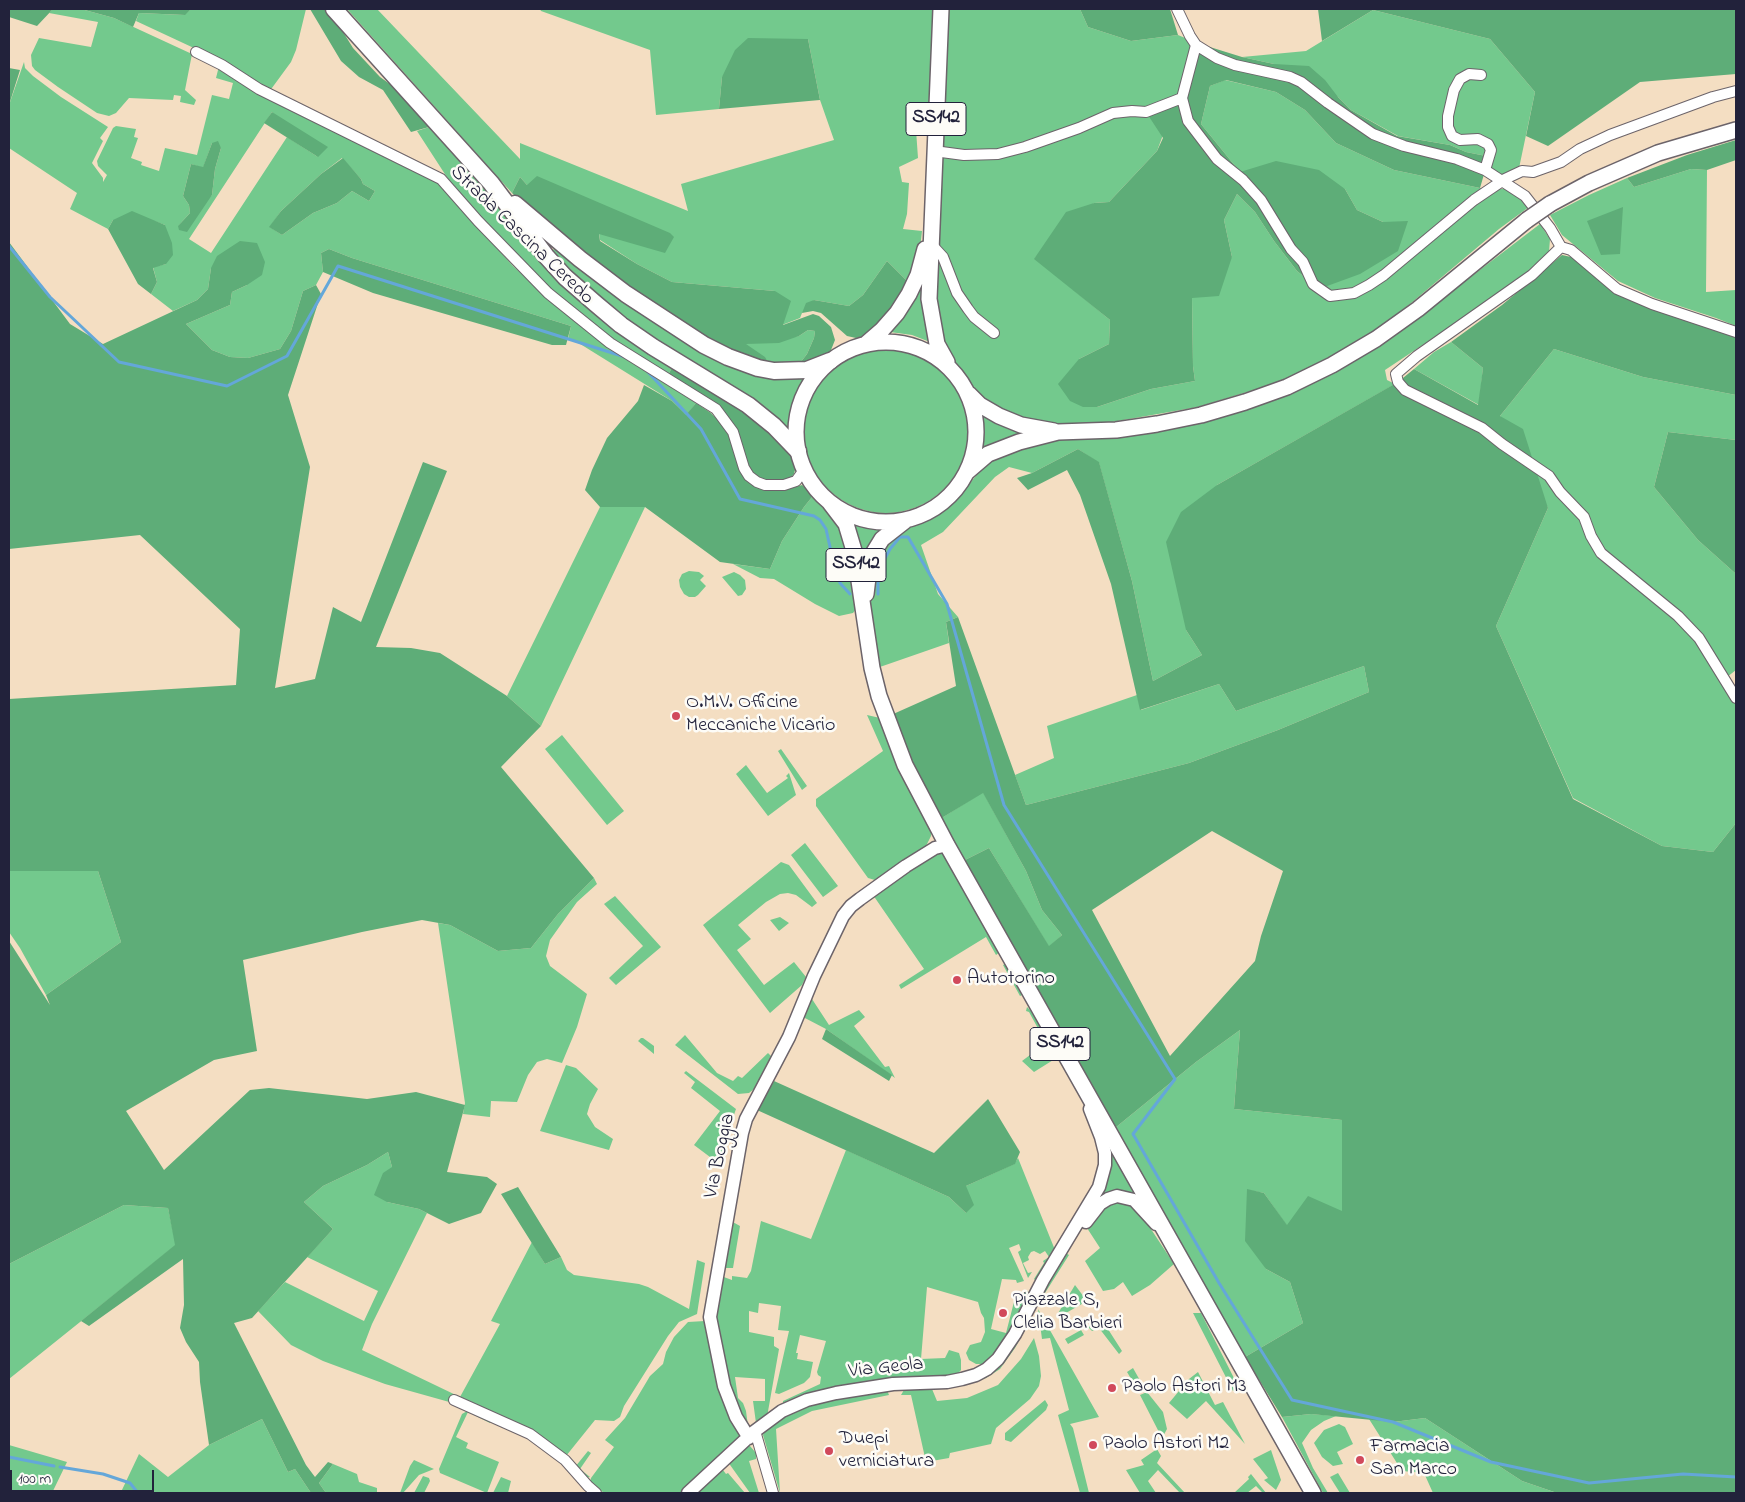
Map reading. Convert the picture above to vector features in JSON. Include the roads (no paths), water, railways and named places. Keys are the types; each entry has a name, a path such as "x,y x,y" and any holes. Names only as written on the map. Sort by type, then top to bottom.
{"highway":[{"path":"334,9 491,183 546,256 596,304 653,347 748,405 774,426 798,452"},
{"path":"491,183 580,259 626,294 704,345 728,357 758,368 774,371 807,370 830,361"}],"main road":[{"name":"SS142","path":"941,9 929,299 937,344 950,368"},
{"path":"967,472 988,454 1019,442 1058,432 1116,430 1157,424 1210,412 1287,387 1332,365 1376,339 1550,204 1589,183 1658,153 1736,130"},
{"name":"SS142","path":"867,343 897,313 909,294 918,275 931,236"},
{"path":"886,341 907,344 935,355 957,376 968,394 974,412 976,432 974,453 967,472 957,488 942,503 924,514 906,520 886,522 865,520 846,513 830,503 815,488 804,470 798,452 796,432 801,401 816,375 830,361 848,350 867,343 886,341"},
{"path":"968,394 980,405 999,416 1021,425 1058,432"},
{"name":"SS142","path":"830,503 846,524 855,554 866,633 878,696 905,765 938,828 1074,1071 1313,1493"},
{"name":"SS142","path":"866,633 866,590 874,552 882,539 906,520"}],"street":[{"path":"1177,9 1196,45 1217,58 1235,65 1290,77 1301,82 1328,104 1373,134 1404,146 1457,159 1485,170 1525,196 1550,228 1561,247 1571,250 1617,289 1652,304 1736,332"},
{"path":"1196,45 1182,98 1188,121 1217,159 1243,180 1260,200 1291,250 1303,262 1313,284 1330,296 1354,292 1369,285 1384,275 1474,200 1522,171 1533,172 1561,162 1580,149 1629,127 1713,97 1736,91"},
{"name":"Strada Cascina Ceredo","path":"196,52 222,65 258,89 441,179 478,221 548,293 610,343 716,409 733,432 744,468 749,476 757,482 774,486 784,485 796,481 804,470"},
{"path":"1481,76 1469,74 1460,79 1454,90 1448,116 1448,127 1452,136 1460,140 1478,139 1488,144 1491,150 1485,170"},
{"path":"934,151 964,155 998,154 1043,141 1113,113 1146,112 1182,98"},
{"path":"931,236 943,257 957,293 974,317 994,333"},
{"path":"1561,247 1532,275 1417,356 1396,374 1398,382 1405,390 1482,428 1549,476 1560,492 1584,517 1591,536 1602,553 1678,616 1699,638 1736,698"},
{"name":"Via Boggia","path":"906,866 930,845 938,828"},
{"name":"Via Boggia","path":"752,1434 736,1416 724,1386 710,1317 742,1134 752,1104 789,1037 814,976 843,916 851,906 906,866 936,848 948,846"},
{"name":"Via Geola","path":"1058,1258 1099,1187 1105,1165 1105,1152 1101,1137 1074,1071"},
{"name":"Via Geola","path":"688,1493 752,1434 782,1411 807,1400 836,1393 893,1384 947,1382 976,1375 987,1370 1007,1347 1043,1280 1058,1258 1100,1204 1108,1198 1117,1196 1134,1200 1171,1244"},
{"path":"454,1400 530,1434 565,1460 596,1493"},
{"path":"752,1434 773,1493"}],"waterway":[{"path":"9,246 50,297 119,362 227,386 287,356 338,266 625,357"},
{"path":"648,372 701,429 740,499 814,516 820,520 826,529 836,574 840,583 850,594"},
{"path":"878,594 878,571 890,549 900,537 908,537 947,604 1004,805 1175,1079 1133,1134 1219,1283 1292,1400 1393,1422 1491,1462 1589,1483 1683,1474 1736,1477"},
{"path":"9,1457 54,1466"},
{"path":"60,1467 103,1474 130,1483 138,1493"}],"place":[{"name":"O.M.V. Officine Meccaniche Vicario","path":"676,716"},
{"name":"Autotorino","path":"957,980"},
{"name":"Piazzale S, Clelia Barbieri","path":"1003,1313"},
{"name":"Paolo Astori M3","path":"1112,1388"},
{"name":"Paolo Astori M2","path":"1093,1445"},
{"name":"Duepi verniciatura","path":"829,1451"},
{"name":"Farmacia San Marco","path":"1360,1460"}]}
